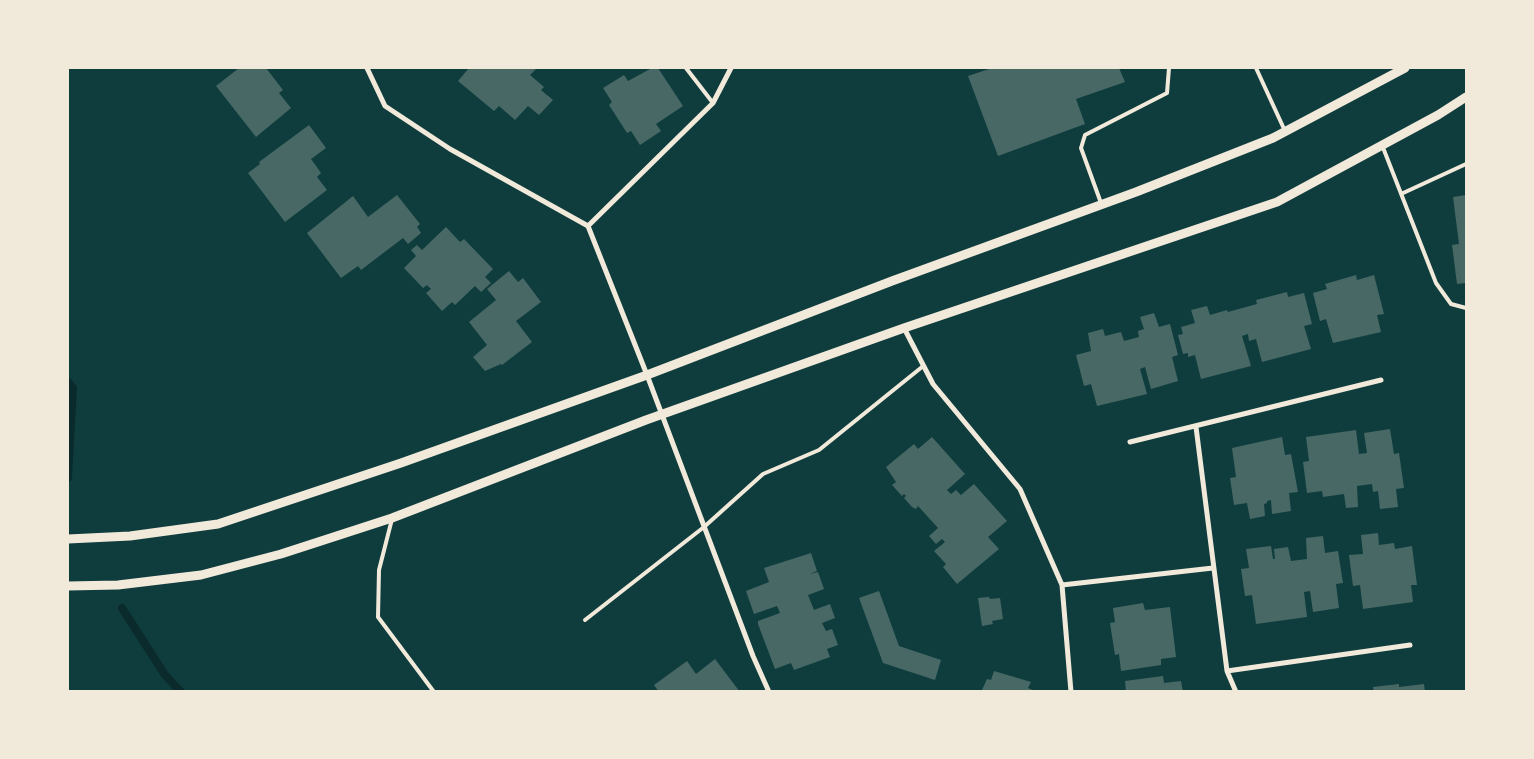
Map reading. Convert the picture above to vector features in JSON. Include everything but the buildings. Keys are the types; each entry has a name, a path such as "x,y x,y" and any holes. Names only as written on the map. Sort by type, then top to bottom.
{"street":[{"path":"366,68 385,106 450,149 588,226 647,374 753,656 769,692"},
{"path":"588,226 713,103 731,68"},
{"path":"68,539 130,536 218,524 401,462 647,374 883,284 1101,205 1285,132 1405,68"},
{"path":"68,586 118,584 201,575 281,554 392,518 646,420 662,416 904,328 1277,202 1466,97"},
{"path":"904,328 922,367 933,384 1020,489 1062,585 1071,692"},
{"path":"1130,442 1381,380"},
{"path":"1196,427 1227,671 1236,692"},
{"path":"1062,585 1213,568"},
{"path":"1227,671 1410,645"}],"lane":[{"path":"686,68 713,103"},
{"path":"1101,205 1081,148 1085,135 1167,94 1168,68"},
{"path":"1256,68 1285,132"},
{"path":"1382,145 1436,283 1451,304 1466,308"},
{"path":"1401,194 1466,164"},
{"path":"585,620 704,527 764,474 776,466 819,450 922,367"},
{"path":"392,518 379,570 378,617 434,692"}],"waterway":[{"path":"68,382 73,388 68,478"},
{"path":"122,608 165,675 181,692"}]}
